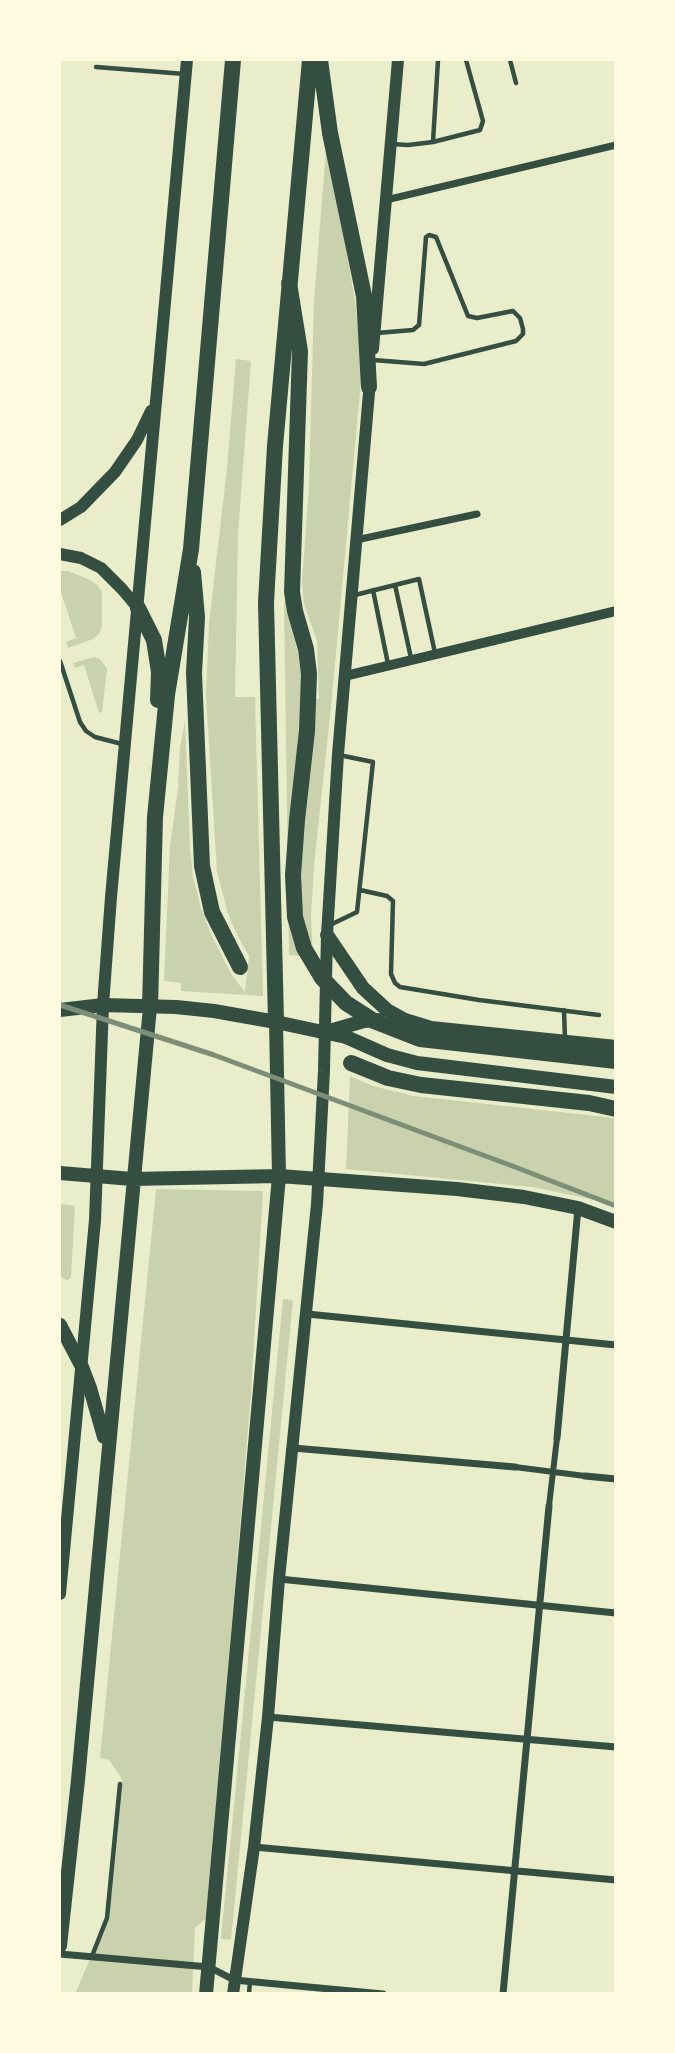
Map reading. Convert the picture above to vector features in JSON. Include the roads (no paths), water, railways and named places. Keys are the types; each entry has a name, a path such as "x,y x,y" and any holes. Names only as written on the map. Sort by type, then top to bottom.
{"highway":[{"path":"155,817 167,695 191,549 233,60"},
{"path":"276,1022 266,602 275,446 310,60"},
{"path":"320,60 330,133 364,296 369,387"},
{"path":"289,283 300,351 292,592 306,649 310,701 297,820 293,895 298,932 304,948 332,989 360,1013 420,1040 615,1061"},
{"path":"191,549 197,617 194,673 202,866 212,912 240,967"},
{"path":"138,608 154,640 159,671 150,1007"},
{"path":"351,1063 388,1078 421,1085 589,1103 615,1109"}],"main road":[{"path":"60,1594 98,1177 103,1005 123,744 138,608 187,60"},
{"path":"234,1987 254,1847 268,1717 319,1178 327,931 338,754 398,60"},
{"path":"60,520 81,507 116,472 137,440 155,402"},
{"path":"60,554 81,558 101,568 138,608"},
{"path":"327,931 363,988 387,1010 405,1020 443,1030 615,1047"},
{"path":"60,1010 103,1005 176,1007 214,1012 346,1037 387,1055 417,1063 615,1087"},
{"path":"60,1946 150,1007"},
{"path":"325,1033 364,1021 405,1020"},
{"path":"206,1993 279,1176 276,1022"},
{"path":"60,1173 132,1179 279,1176 486,1192 578,1208 615,1223"},
{"path":"60,1325 82,1367 101,1419 108,1453"}],"street":[{"path":"386,200 615,145"},
{"path":"356,540 477,514"},
{"path":"345,676 615,611"},
{"path":"503,1993 578,1208"},
{"path":"307,1314 615,1345"},
{"path":"293,1448 515,1467 615,1479"},
{"path":"279,1579 615,1613"},
{"path":"268,1717 615,1747"},
{"path":"254,1847 615,1880"},
{"path":"60,1954 209,1967 234,1987 250,1982 293,1989 383,1993"}],"lane":[{"path":"433,142 438,60"},
{"path":"391,144 433,142 475,133 483,126 466,60"},
{"path":"510,60 516,83"},
{"path":"96,67 186,74"},
{"path":"372,360 424,364 516,341 520,339 523,329 520,318 513,311 477,318 468,316 436,237 429,235 426,237 419,325 412,330 374,334"},
{"path":"351,596 419,579 435,653"},
{"path":"395,585 411,659"},
{"path":"373,590 388,664"},
{"path":"60,661 80,722 86,731 94,737 123,744"},
{"path":"327,931 357,912 373,762 338,754"},
{"path":"360,890 387,896 393,901 391,974 400,987 599,1016"},
{"path":"565,1010 565,1041"},
{"path":"92,1956 107,1918 120,1784"},
{"path":"249,1993 250,1982"}],"railway":[{"path":"60,1005 214,1055 616,1206"}]}
